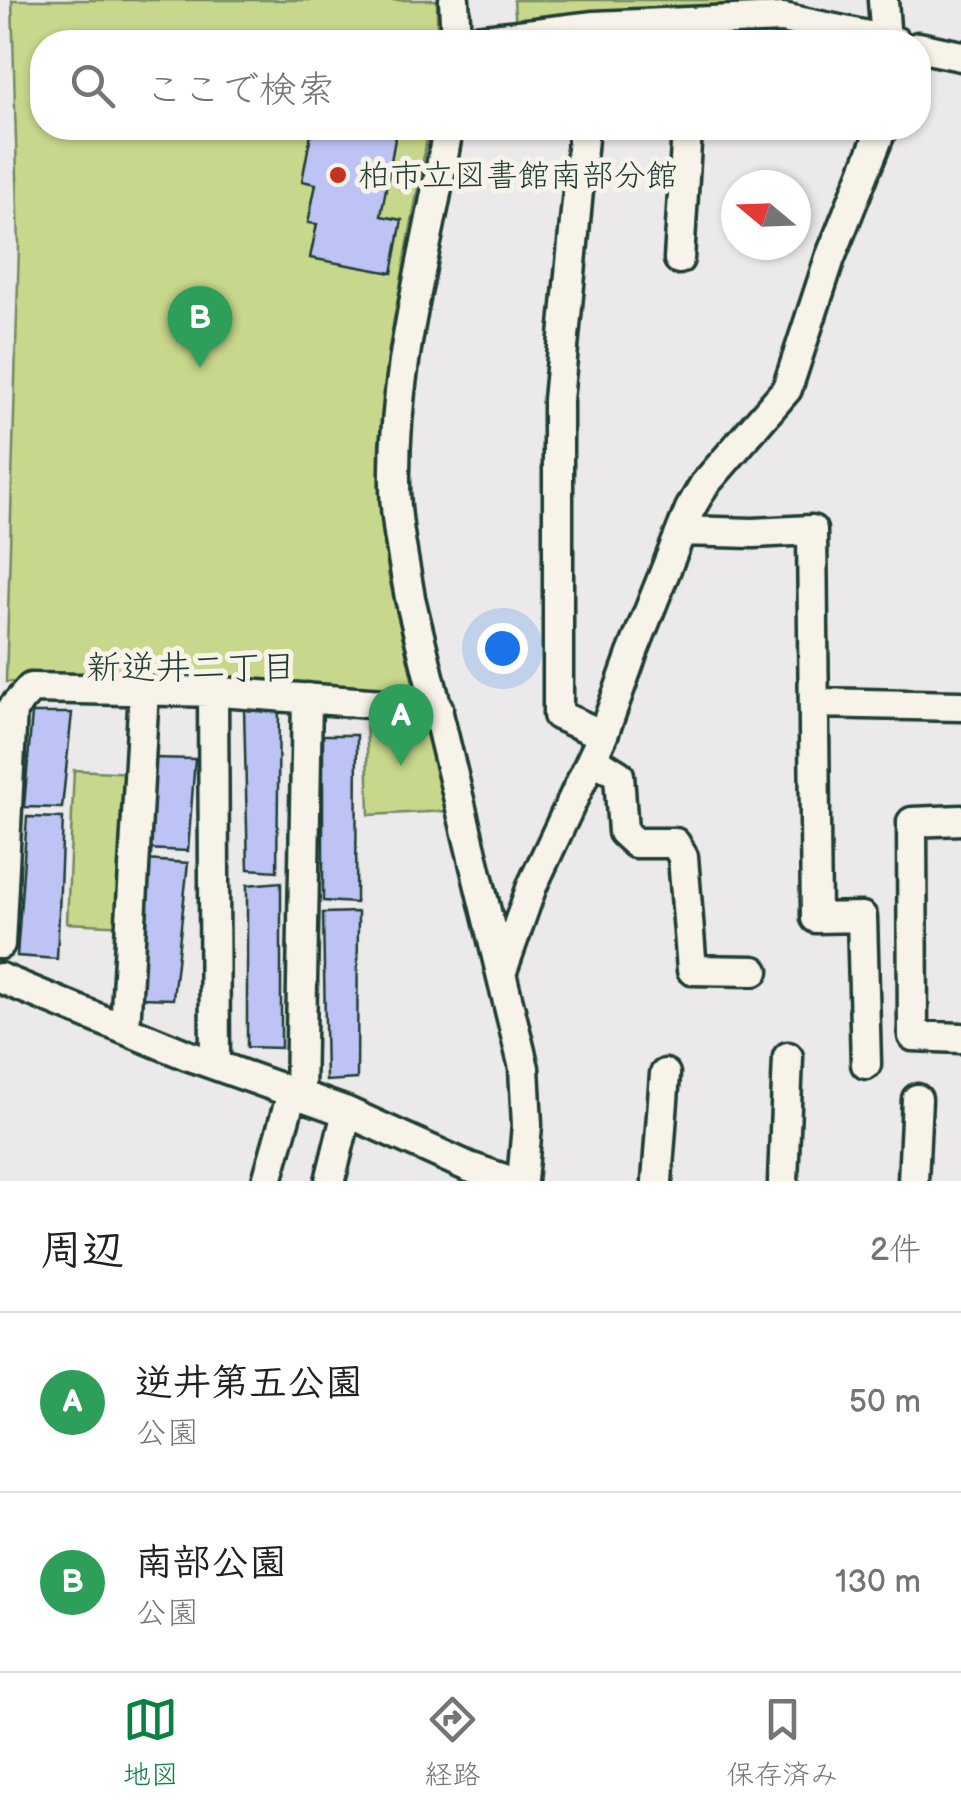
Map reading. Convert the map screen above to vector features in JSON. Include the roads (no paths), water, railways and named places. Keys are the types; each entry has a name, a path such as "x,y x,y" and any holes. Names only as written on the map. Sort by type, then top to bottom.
{"street":[{"path":"454,0 457,30"},
{"path":"883,0 887,30"},
{"path":"700,30 779,9 849,30"},
{"path":"931,50 961,56"},
{"path":"446,140 401,382 394,486 410,598 524,1068 526,1126 522,1181"},
{"path":"583,140 558,400 558,715 598,746 619,774 624,832 635,843 675,843 683,857 692,970 754,970"},
{"path":"680,258 686,140"},
{"path":"502,971 532,886 598,746 690,509 704,484 787,389 830,258 877,140"},
{"path":"682,531 812,530 816,918 862,917 866,1064"},
{"path":"0,944 6,708 31,688 213,692 438,708"},
{"path":"125,1029 144,690"},
{"path":"213,692 215,1065"},
{"path":"267,1181 296,1094 307,698"},
{"path":"814,703 961,706"},
{"path":"961,820 912,822 912,1036 961,1038"},
{"path":"0,978 215,1065 347,1112 469,1167 510,1181"},
{"path":"782,1181 788,1058"},
{"path":"658,1181 665,1074"},
{"path":"912,1181 917,1099"},
{"path":"330,1181 347,1112"}],"place":[{"name":"柏市立図書館南部分館","path":"338,175"},
{"name":"南部公園","path":"200,368"},
{"name":"逆井第五公園","path":"401,766"}],"district":[{"name":"新逆井二丁目","path":"191,667"}]}
